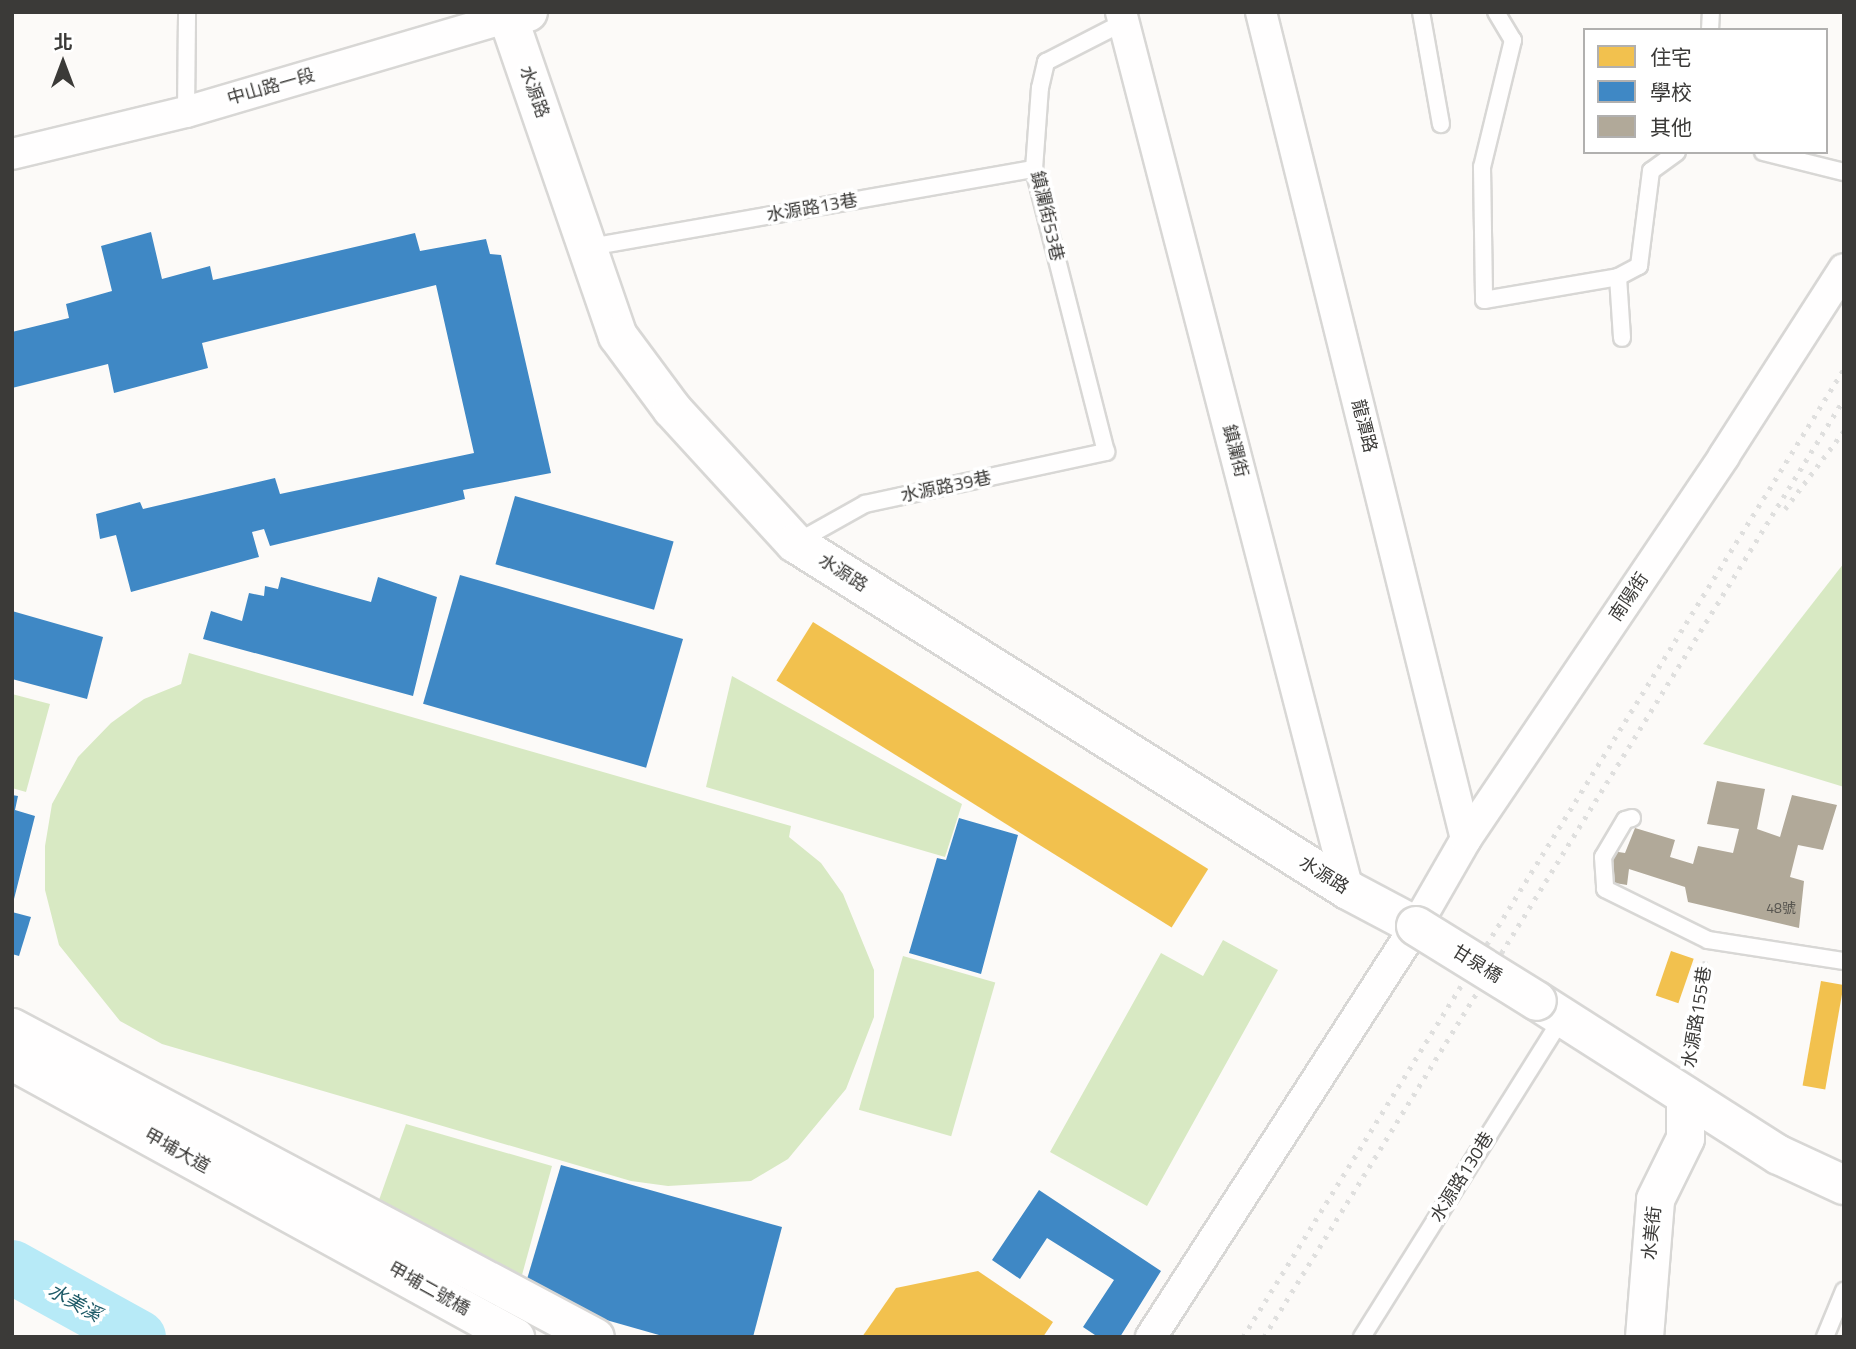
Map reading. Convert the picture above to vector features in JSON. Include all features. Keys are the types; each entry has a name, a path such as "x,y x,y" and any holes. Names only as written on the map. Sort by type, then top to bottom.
{"main road":[{"name":"水源路","path":"514,14 618,336 671,409 795,543 1348,890 1416,926"},
{"name":"甘泉橋","path":"1416,926 1550,1009"},
{"path":"1550,1009 1779,1155 1844,1185"}],"street":[{"name":"龍潭路","path":"1261,12 1466,839"},
{"name":"中山路一段","path":"12,154 186,112 514,14"},
{"name":"鎮瀾街","path":"1123,17 1348,890"},
{"name":"南陽街","path":"1151,1337 1416,926 1466,839 1724,456 1844,269"},
{"path":"12,1027 594,1337"},
{"name":"甲埔大道","path":"12,1061 342,1241"},
{"name":"水美街","path":"1644,1337 1655,1199 1685,1138 1685,1095"},
{"name":"甲埔二號橋","path":"342,1241 515,1337"}],"lane":[{"path":"186,112 187,12"},
{"path":"1421,12 1441,124"},
{"path":"1496,12 1513,40 1482,167 1484,300 1618,277 1639,267 1651,171 1674,154"},
{"name":"鎮瀾街53巷","path":"1106,452 1034,169 1040,88 1046,62 1123,17"},
{"path":"1771,154 1844,173"},
{"name":"水源路13巷","path":"590,247 1034,169"},
{"path":"1618,277 1622,338"},
{"name":"水源路39巷","path":"795,543 865,504 1106,452"},
{"name":"水源路155巷","path":"1632,818 1625,820 1603,857 1605,889 1708,940 1844,961"},
{"name":"水源路130巷","path":"1362,1337 1550,1009"},
{"path":"1825,1337 1844,1291"}],"path":[{"name":"水源路155巷","path":"1685,1095 1708,940"}],"green space":[{"path":"1844,563 1844,787 1703,744"},
{"path":"189,653 791,826 789,837 821,863 843,894 874,970 874,1017 846,1089 788,1159 751,1181 668,1186 631,1181 162,1044 120,1021 59,945 45,890 45,846 52,804 78,757 111,723 144,699 181,684"},
{"path":"732,676 962,804 945,857 706,787"},
{"path":"12,694 50,704 26,792 12,788"},
{"path":"1223,940 1278,970 1147,1206 1050,1152 1161,953 1203,976"},
{"path":"903,956 995,982 951,1136 859,1110"},
{"path":"406,1124 552,1166 522,1275 379,1200"}],"building: 住宅":[{"path":"813,622 1208,869 1172,927 776,681"},
{"path":"1671,951 1694,959 1678,1003 1656,995"},
{"path":"1821,981 1844,985 1825,1089 1803,1085"},
{"path":"978,1271 1053,1322 1043,1337 862,1337 896,1288"}],"building: 學校":[{"path":"151,232 162,279 210,266 213,280 415,233 420,251 486,239 490,254 501,255 551,473 463,490 465,499 270,546 264,529 252,532 259,557 131,592 116,535 100,539 96,514 140,502 143,509 275,478 280,494 474,453 436,285 202,343 208,368 114,393 108,364 12,388 12,332 69,318 66,304 112,291 101,246"},
{"path":"515,496 674,541 654,610 495,564"},
{"path":"460,575 683,639 646,768 423,704"},
{"path":"281,577 371,602 378,577 437,597 413,696 203,639 211,611 242,621 249,593 264,596 265,586 278,589"},
{"path":"12,611 103,637 87,699 12,679"},
{"path":"12,795 18,796 15,810 35,816 13,903"},
{"path":"959,818 1018,835 981,974 909,953 937,858 946,860"},
{"path":"12,912 31,917 19,956 12,954"},
{"path":"561,1165 782,1227 753,1337 666,1337 522,1296"},
{"path":"1039,1190 1161,1271 1120,1337 1098,1337 1083,1327 1114,1280 1047,1238 1020,1279 992,1260"}],"building: 其他":[{"path":"1717,781 1765,789 1757,829 1780,837 1792,795 1837,805 1823,850 1798,845 1790,877 1804,881 1799,928 1688,902 1685,887 1629,869 1627,885 1609,882 1612,851 1625,853 1635,828 1675,840 1670,857 1693,864 1698,846 1733,853 1739,829 1707,824"}],"waterway":[{"name":"水美溪","path":"12,1267 139,1337"}],"railway":[{"path":"1243,1337 1844,369"},
{"path":"1264,1337 1844,399"},
{"path":"1785,509 1844,431"}]}
